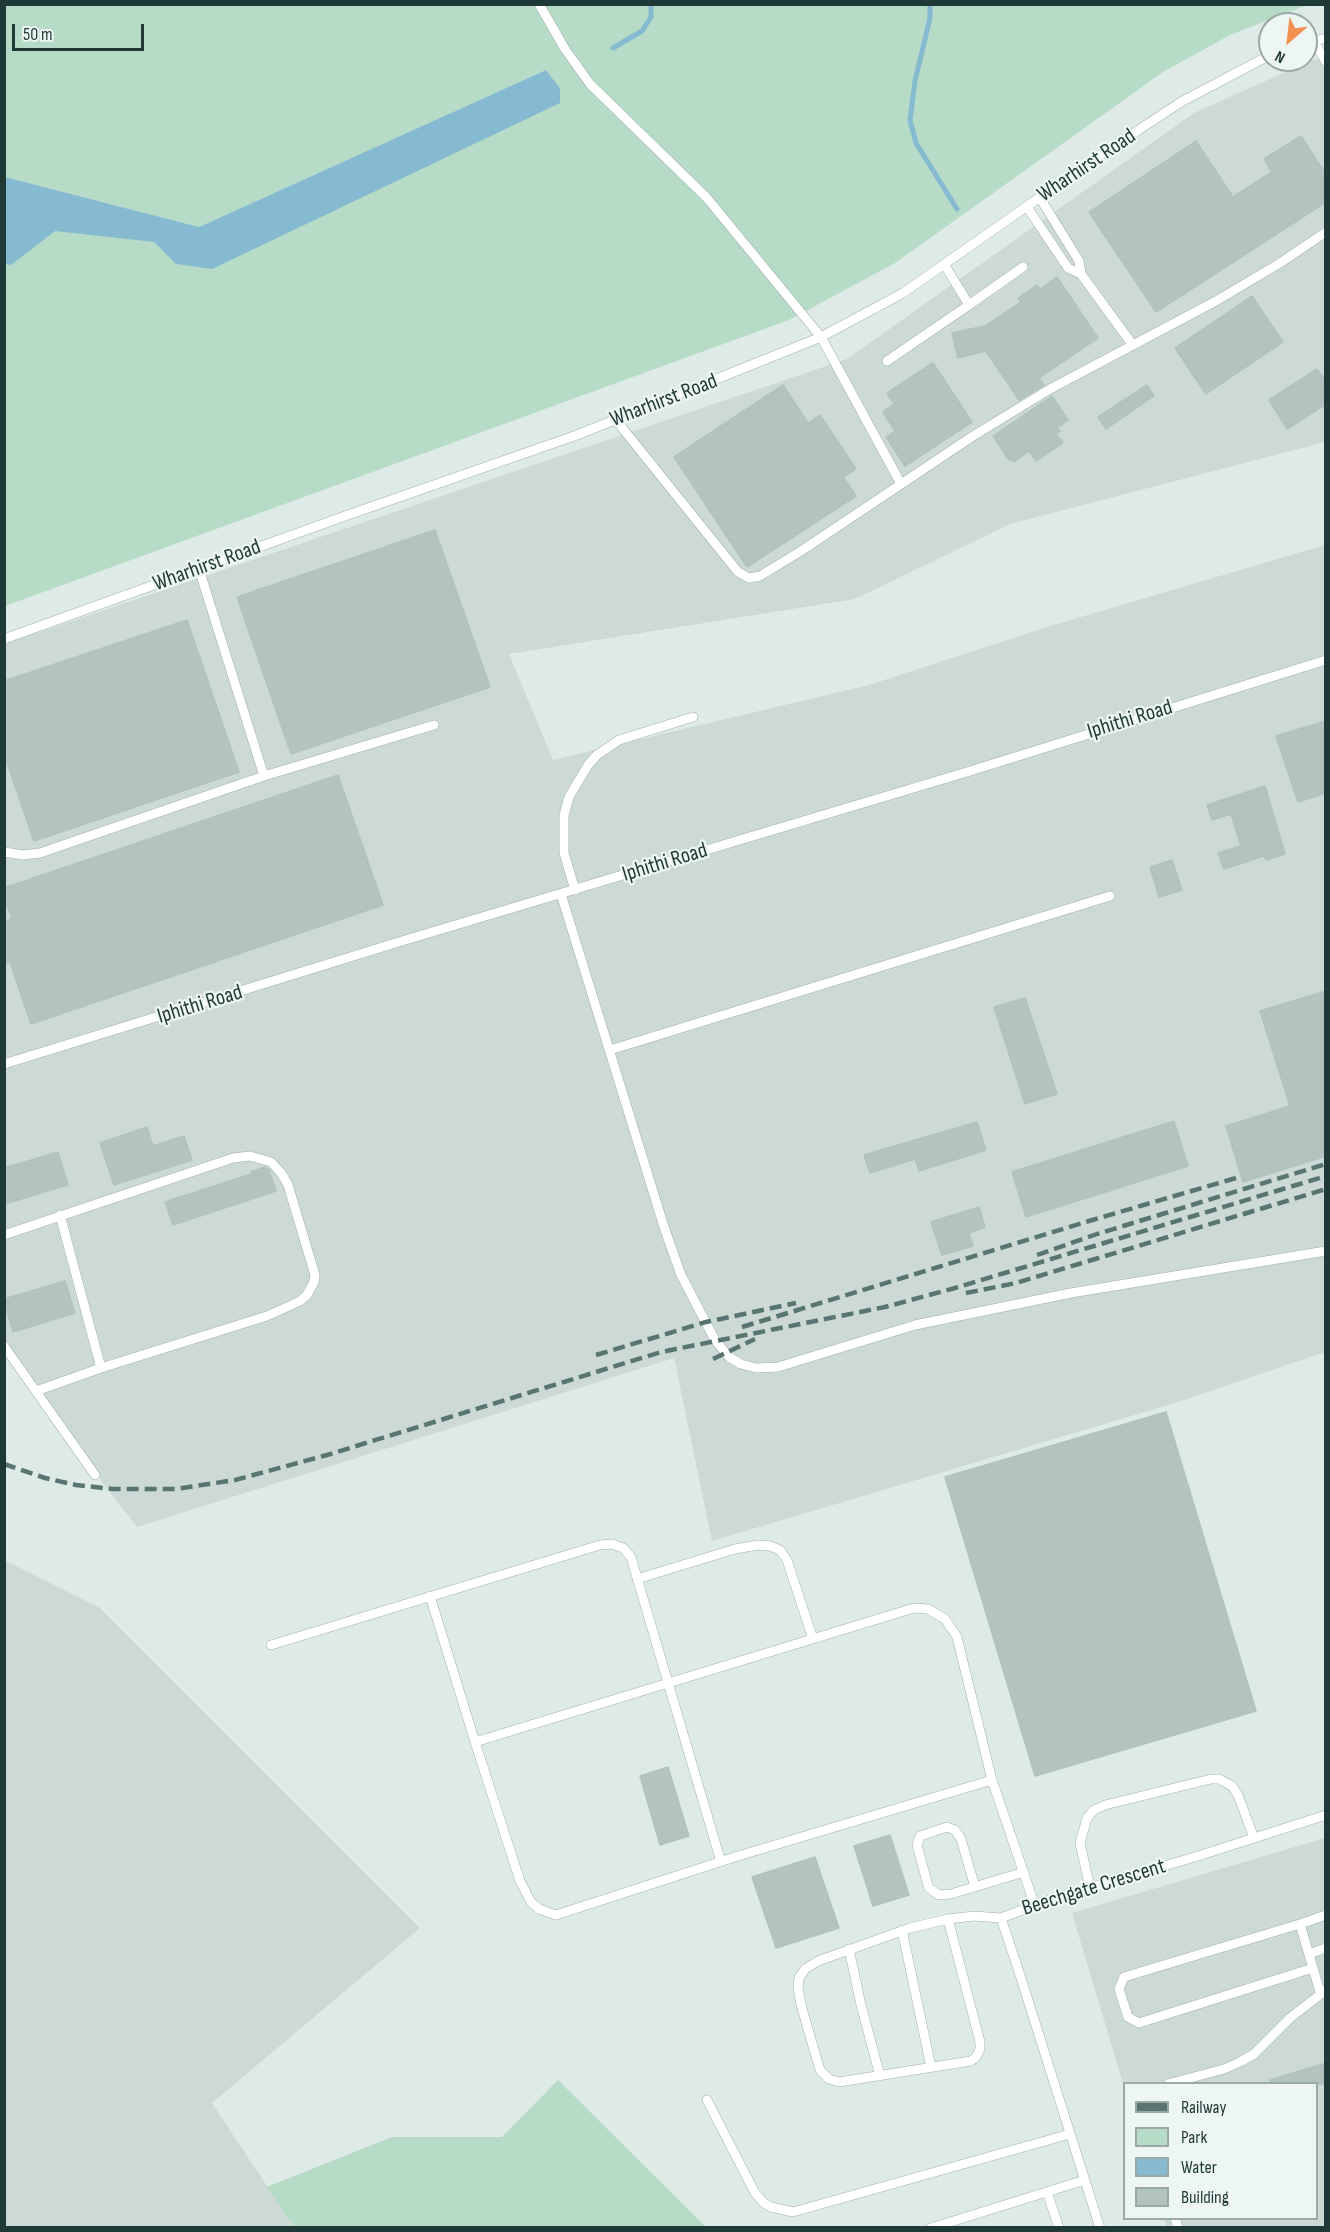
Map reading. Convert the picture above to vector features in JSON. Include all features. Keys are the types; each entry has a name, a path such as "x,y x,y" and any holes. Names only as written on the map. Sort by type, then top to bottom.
{"lane":[{"path":"539,4 565,49 590,84 707,198 822,337 901,484"},
{"name":"Wharhirst Road","path":"4,639 577,435 822,337 903,293 1181,102 1258,61"},
{"path":"1040,198 1078,261 1081,273 1132,344"},
{"path":"1027,207 1068,268 1081,273"},
{"path":"615,419 738,573 749,578 760,576 973,436 1050,389 1262,274 1326,231"},
{"path":"944,264 969,305"},
{"path":"887,361 1023,267"},
{"path":"199,569 264,777"},
{"name":"Iphithi Road","path":"4,1065 1326,660"},
{"path":"575,890 564,854 564,815 569,797 588,765 597,755 620,740 693,717"},
{"path":"4,852 23,855 40,853 264,777 434,725"},
{"path":"561,894 681,1275 715,1340 729,1357 741,1364 756,1368 778,1367 915,1324 1071,1293 1326,1251"},
{"path":"610,1050 1110,896"},
{"path":"4,1235 233,1158 250,1156 261,1158 276,1166 288,1185 315,1275 307,1295 300,1301 267,1316 101,1368 36,1391"},
{"path":"60,1215 101,1368"},
{"path":"4,1346 95,1474"},
{"path":"272,1645 600,1545 612,1544 623,1548 631,1557 721,1862"},
{"path":"637,1579 735,1549 758,1545 770,1546 780,1550 787,1560 813,1639"},
{"path":"430,1596 520,1881 531,1902 549,1914 556,1915 721,1862 992,1780"},
{"path":"475,1743 914,1608 928,1610 945,1619 957,1637 992,1780 1035,1906"},
{"path":"1090,1888 1080,1843 1081,1835 1087,1818 1094,1810 1105,1805 1219,1779 1232,1786 1238,1795 1254,1838"},
{"name":"Beechgate Crescent","path":"1100,2228 1001,1918 1326,1815"},
{"path":"975,1887 961,1839 956,1830 947,1827 920,1836 917,1845 929,1888 944,1896 975,1887 1024,1872"},
{"path":"1313,1968 1139,2023 1128,2017 1119,1989 1124,1977 1326,1915"},
{"path":"948,1919 980,2049 976,2057 971,2061 839,2082 824,2075 820,2070 801,2006 799,1978 805,1969 818,1961 902,1930 948,1919 974,1916 1001,1918"},
{"path":"1175,2082 1224,2069 1254,2054 1290,2018 1323,1991 1313,1968 1300,1924"},
{"path":"902,1930 931,2067"},
{"path":"1309,1954 1326,1948"},
{"path":"849,1949 880,2076"},
{"path":"707,2100 755,2193 771,2207 793,2212 1070,2134"},
{"path":"931,2228 1085,2180"},
{"path":"1047,2192 1059,2228"}],"shaded area":[{"path":"1325,57 1325,442 1010,524 855,599 509,654 553,760 869,685 1047,627 1325,545 1325,1352 1178,1402 712,1541 674,1358 137,1527 5,1357 4,644 847,359 1194,113 1285,72 1318,72 1318,59"},
{"path":"4,1560 100,1608 420,1928 212,2103 294,2227 5,2227"},
{"path":"1325,1838 1325,2227 1167,2227 1164,2220 1318,2220 1318,2082 1123,2084 1072,1913"}],"green space":[{"path":"5,5 1307,5 1289,12 1258,12 1258,24 1230,35 1163,72 895,263 789,320 5,606 5,264 11,265 54,230 154,242 176,264 560,88 546,70 199,227 5,177"},
{"path":"558,2080 706,2227 294,2227 267,2187 392,2137 502,2137"}],"water":[{"path":"546,70 560,88 560,103 212,269 176,264 154,242 55,231 11,265 5,264 5,177 199,227"}],"building":[{"path":"1301,136 1326,175 1326,202 1156,312 1089,212 1196,141 1233,197 1272,172 1264,159"},
{"path":"1057,277 1098,338 1039,378 1044,385 1019,400 986,351 958,358 952,333 985,326 1021,302 1018,298 1037,285 1040,289"},
{"path":"1252,296 1283,342 1206,394 1175,348"},
{"path":"933,363 972,422 905,466 886,437 895,431 883,412 894,404 887,393"},
{"path":"1317,369 1326,382 1326,404 1287,429 1269,400"},
{"path":"783,385 808,423 820,415 856,469 843,477 856,496 747,567 674,457"},
{"path":"1147,385 1154,396 1106,429 1098,417"},
{"path":"1052,396 1068,420 1057,428 1060,431 1056,434 1063,443 1036,461 1029,451 1014,462 1012,459 1009,460 993,436"},
{"path":"435,530 490,687 291,754 237,597"},
{"path":"187,620 239,772 34,841 4,754 4,681"},
{"path":"1326,721 1326,793 1298,802 1276,736"},
{"path":"338,775 383,905 31,1024 10,962 4,964 4,922 12,919 4,897 4,888"},
{"path":"1265,786 1285,854 1266,860 1264,856 1224,869 1218,853 1241,846 1231,814 1212,820 1207,805"},
{"path":"1172,860 1182,890 1159,897 1150,867"},
{"path":"1326,991 1326,1156 1243,1182 1226,1126 1290,1106 1260,1011"},
{"path":"1025,998 1057,1094 1025,1104 994,1007"},
{"path":"1174,1121 1188,1166 1026,1217 1012,1172"},
{"path":"977,1122 986,1150 919,1171 915,1159 870,1173 864,1155"},
{"path":"147,1127 153,1146 184,1136 192,1160 114,1185 100,1143"},
{"path":"58,1152 68,1185 4,1204 4,1168"},
{"path":"265,1167 269,1170 276,1191 173,1225 165,1202 251,1174"},
{"path":"979,1207 985,1227 969,1233 973,1246 942,1255 931,1222"},
{"path":"65,1281 75,1313 13,1332 4,1299"},
{"path":"1166,1412 1256,1711 1035,1776 945,1477"},
{"path":"668,1767 689,1836 660,1845 640,1776"},
{"path":"890,1835 909,1895 873,1906 854,1846"},
{"path":"815,1857 839,1928 776,1948 752,1877"},
{"path":"1326,2063 1326,2084 1270,2082 1270,2080"}],"waterway":[{"path":"613,48 642,31 651,17 651,4"},
{"path":"930,4 930,18 915,81 910,120 916,143 957,209"}],"railway":[{"path":"1037,1255 1097,1234 1326,1164"},
{"path":"4,1464 45,1478 76,1485 113,1489 176,1489 235,1480 327,1455 661,1352 885,1307 1326,1176"},
{"path":"742,1327 1236,1178"},
{"path":"966,1293 1016,1283 1326,1189"},
{"path":"596,1355 706,1322 796,1303"},
{"path":"713,1359 755,1339"}]}
